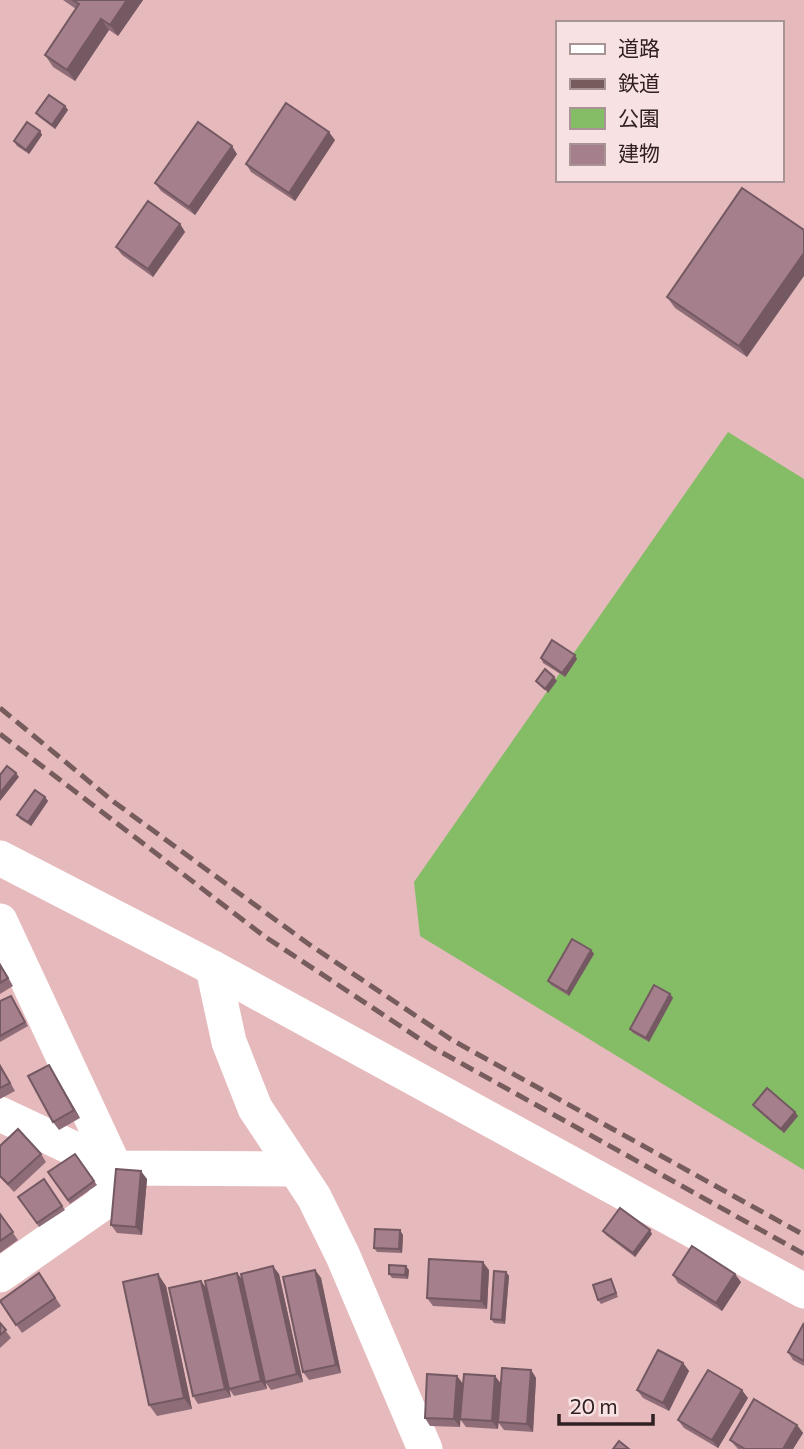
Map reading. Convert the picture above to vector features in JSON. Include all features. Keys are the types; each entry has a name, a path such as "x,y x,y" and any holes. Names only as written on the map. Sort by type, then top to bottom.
{"street":[{"path":"0,858 213,968 804,1291"},
{"path":"0,921 115,1168 103,1203 0,1275"},
{"path":"213,968 229,1042 255,1108 314,1197 344,1256 425,1449"},
{"path":"0,1114 115,1168 294,1169"}],"green space":[{"path":"728,432 804,479 804,1170 420,936 414,882"}],"building":[{"path":"73,0 127,0 110,25 101,19 67,70 45,55 79,4"},
{"path":"49,95 65,106 52,125 36,113"},
{"path":"286,103 329,132 289,193 246,164"},
{"path":"27,122 40,131 26,150 14,141"},
{"path":"198,122 232,146 189,207 155,183"},
{"path":"742,188 804,230 804,253 739,346 667,297"},
{"path":"148,201 180,224 148,269 116,247"},
{"path":"552,640 575,655 562,673 541,658"},
{"path":"545,669 554,677 545,689 536,681"},
{"path":"7,766 16,773 0,793 0,775"},
{"path":"35,790 45,797 28,822 17,815"},
{"path":"572,939 591,950 567,992 548,981"},
{"path":"0,965 8,978 0,983"},
{"path":"654,985 670,994 646,1038 630,1029"},
{"path":"11,996 25,1022 0,1036 0,1001"},
{"path":"49,1065 74,1110 53,1122 28,1076"},
{"path":"0,1066 10,1083 0,1088"},
{"path":"767,1088 795,1112 781,1129 753,1105"},
{"path":"18,1129 41,1154 8,1184 0,1176 0,1146"},
{"path":"75,1154 94,1181 68,1200 48,1172"},
{"path":"116,1169 141,1171 136,1227 111,1225"},
{"path":"44,1179 62,1206 37,1223 18,1197"},
{"path":"620,1208 650,1230 633,1253 603,1231"},
{"path":"0,1214 13,1232 0,1241"},
{"path":"375,1229 400,1230 399,1249 374,1248"},
{"path":"692,1246 735,1274 716,1303 673,1275"},
{"path":"429,1259 483,1262 481,1301 427,1298"},
{"path":"389,1265 406,1266 405,1275 389,1274"},
{"path":"273,1266 297,1374 265,1382 241,1274"},
{"path":"315,1270 336,1365 303,1372 283,1277"},
{"path":"494,1271 506,1272 502,1320 491,1319"},
{"path":"39,1273 55,1298 16,1325 0,1301"},
{"path":"237,1273 261,1381 229,1389 205,1281"},
{"path":"158,1274 184,1398 149,1405 123,1282"},
{"path":"611,1279 616,1293 598,1300 593,1285"},
{"path":"201,1281 225,1389 193,1396 169,1288"},
{"path":"0,1323 6,1330 0,1335"},
{"path":"804,1323 804,1361 788,1352"},
{"path":"658,1350 683,1363 663,1403 637,1390"},
{"path":"502,1368 531,1370 527,1424 498,1422"},
{"path":"708,1370 742,1390 712,1440 678,1420"},
{"path":"427,1374 457,1376 454,1419 425,1418"},
{"path":"464,1374 495,1376 492,1421 460,1419"},
{"path":"754,1399 797,1425 783,1449 745,1449 730,1440"},
{"path":"619,1441 629,1449 613,1449"}],"railway":[{"path":"0,708 114,802 310,945 452,1040 804,1235"},
{"path":"0,734 264,936 432,1047 804,1254"}]}
